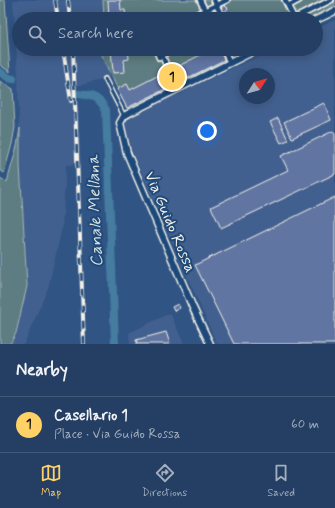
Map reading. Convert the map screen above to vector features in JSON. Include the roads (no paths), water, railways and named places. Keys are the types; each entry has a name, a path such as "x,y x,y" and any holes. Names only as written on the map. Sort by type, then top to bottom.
{"street":[{"path":"200,0 205,10"},
{"path":"214,0 220,12"},
{"path":"201,12 227,0"},
{"path":"285,0 291,12"},
{"path":"308,12 331,0"},
{"path":"288,6 297,1"},
{"path":"323,17 335,11"},
{"path":"162,56 167,67"},
{"path":"124,116 244,56"},
{"name":"Via Guido Rossa","path":"124,116 120,123 127,152 190,301 210,344"}],"lane":[{"path":"105,79 124,116"}],"waterway":[{"name":"Canale Mellana","path":"0,72 13,79"},
{"name":"Canale Mellana","path":"79,94 95,98 101,102 106,110 115,344"}],"railway":[{"path":"55,0 57,12"},
{"path":"68,0 69,12"},
{"path":"64,56 71,101"},
{"path":"73,56 84,344"}],"place":[{"name":"Casellario 1","path":"172,77"}]}
